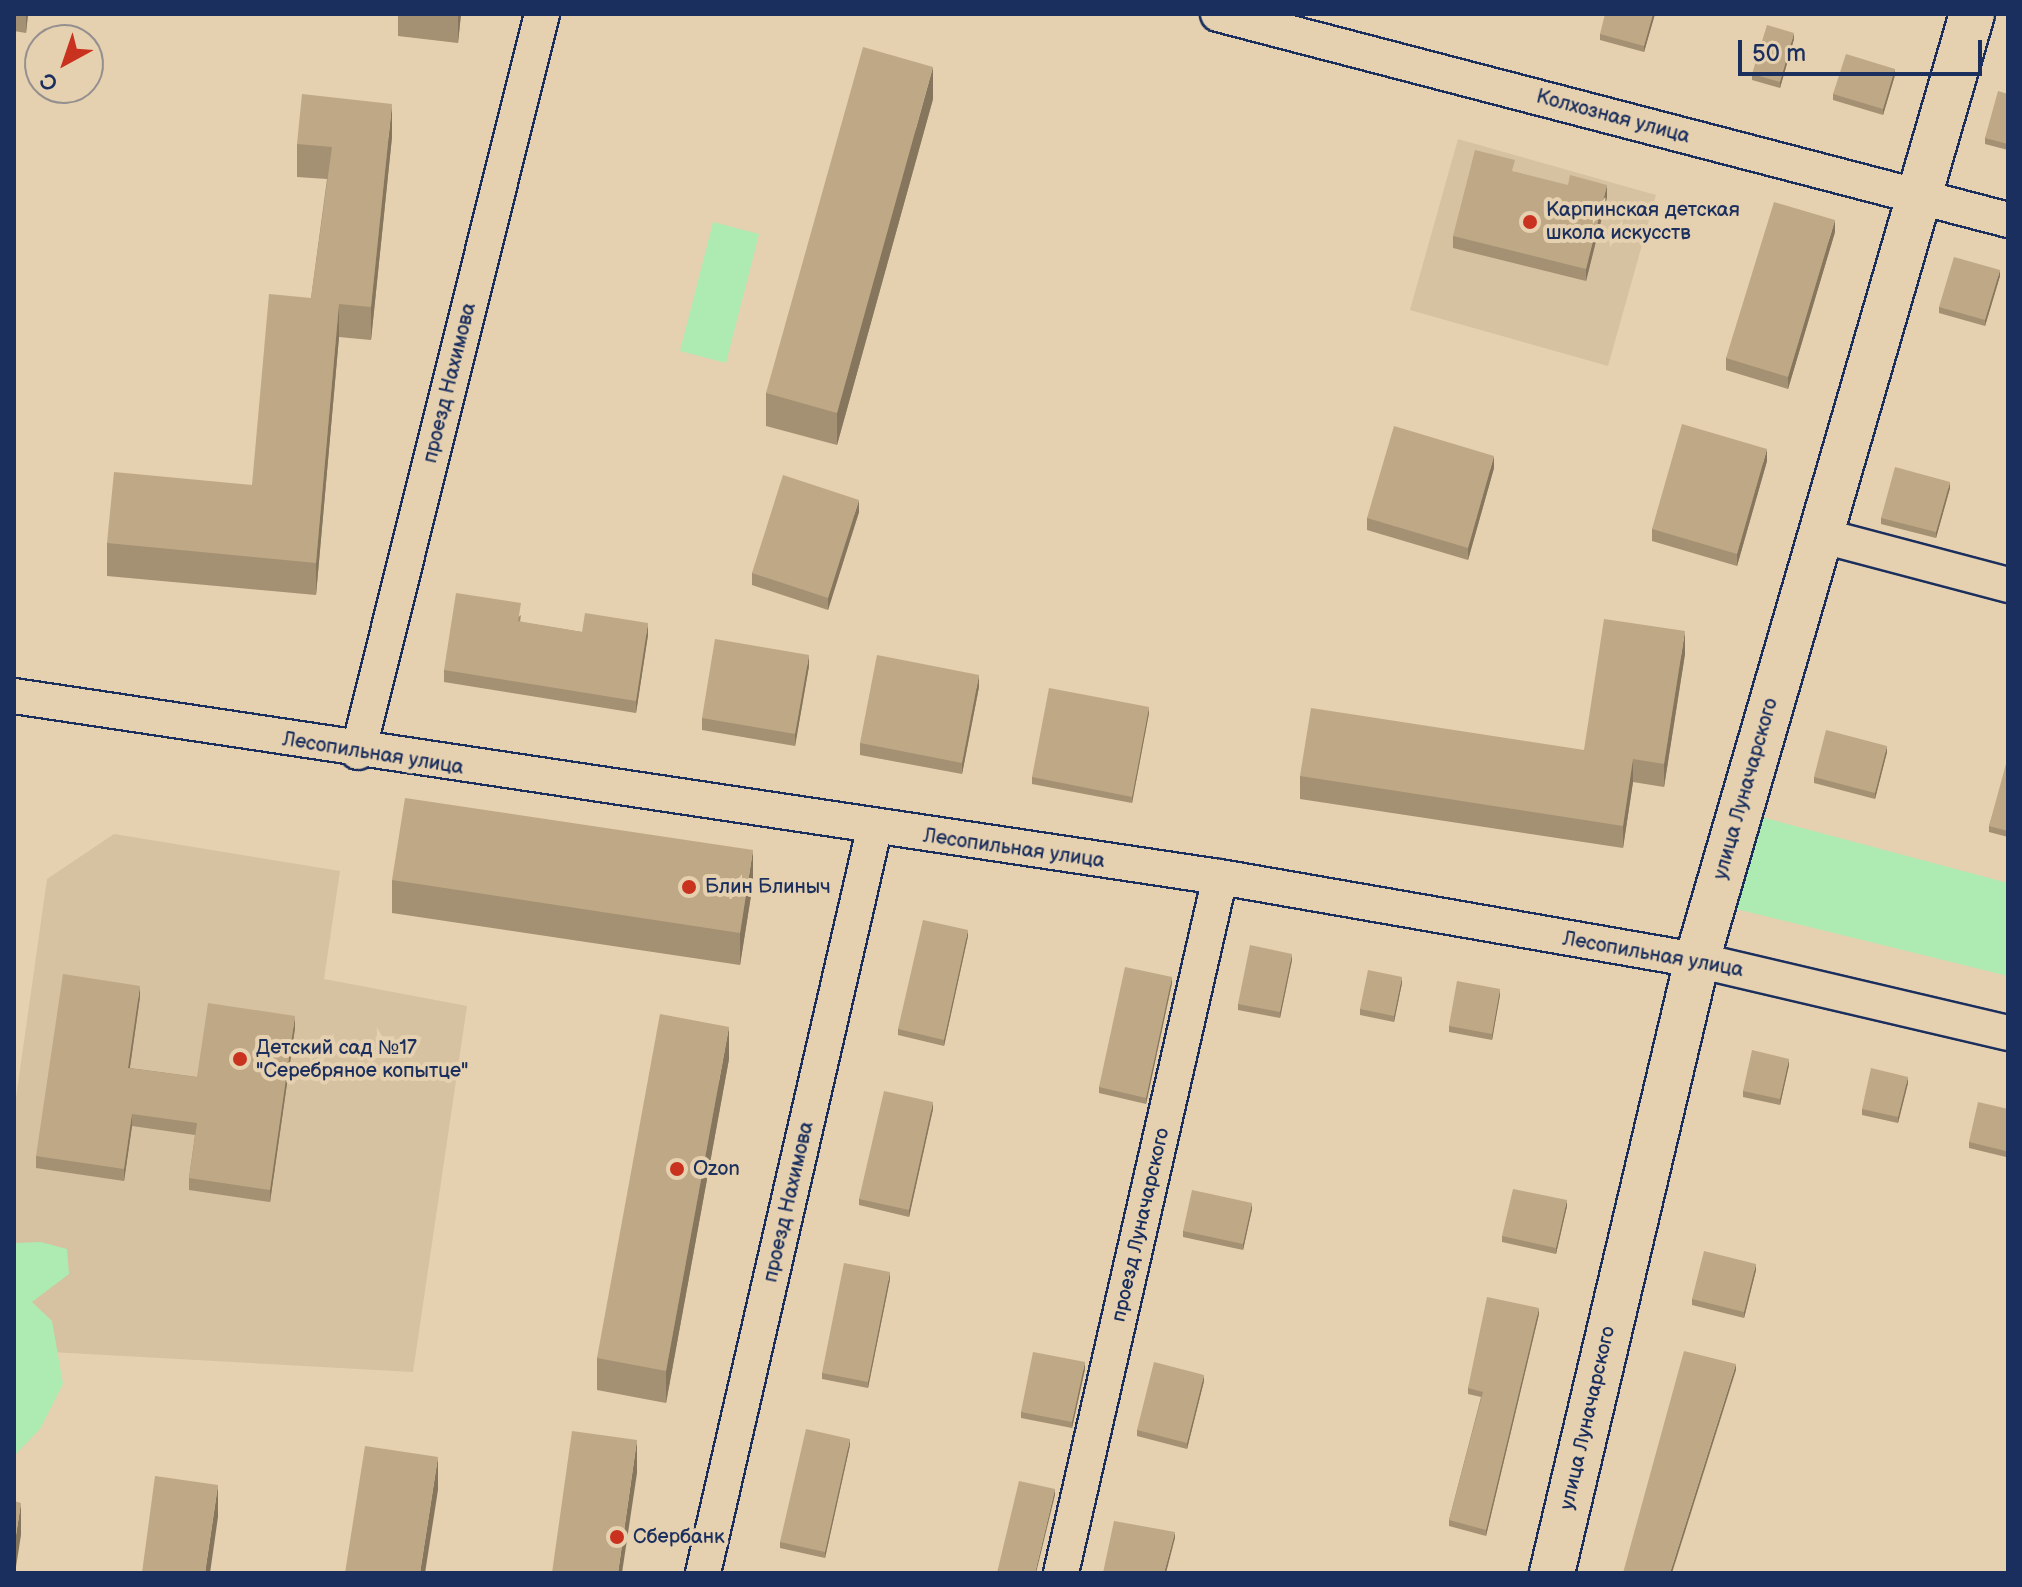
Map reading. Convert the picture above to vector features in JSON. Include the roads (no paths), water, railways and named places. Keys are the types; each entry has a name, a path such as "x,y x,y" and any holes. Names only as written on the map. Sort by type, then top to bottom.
{"street":[{"name":"проезд Нахимова","path":"358,752 542,14"},
{"name":"Колхозная улица","path":"1218,14 2008,220"},
{"name":"улица Луначарского","path":"1552,1573 1697,960 1972,14"},
{"path":"1819,535 2008,585"},
{"name":"Лесопильная улица","path":"14,696 874,830 1220,877 1697,960 2008,1033"},
{"name":"проезд Нахимова","path":"703,1573 874,830"},
{"name":"проезд Луначарского","path":"1061,1573 1220,877"}],"place":[{"name":"Карпинская детская школа искусств","path":"1530,222"},
{"name":"Блин Блиныч","path":"689,887"},
{"name":"Детский сад №17 \"Серебряное копытце\"","path":"240,1059"},
{"name":"Ozon","path":"677,1169"},
{"name":"Сбербанк","path":"617,1537"}]}
